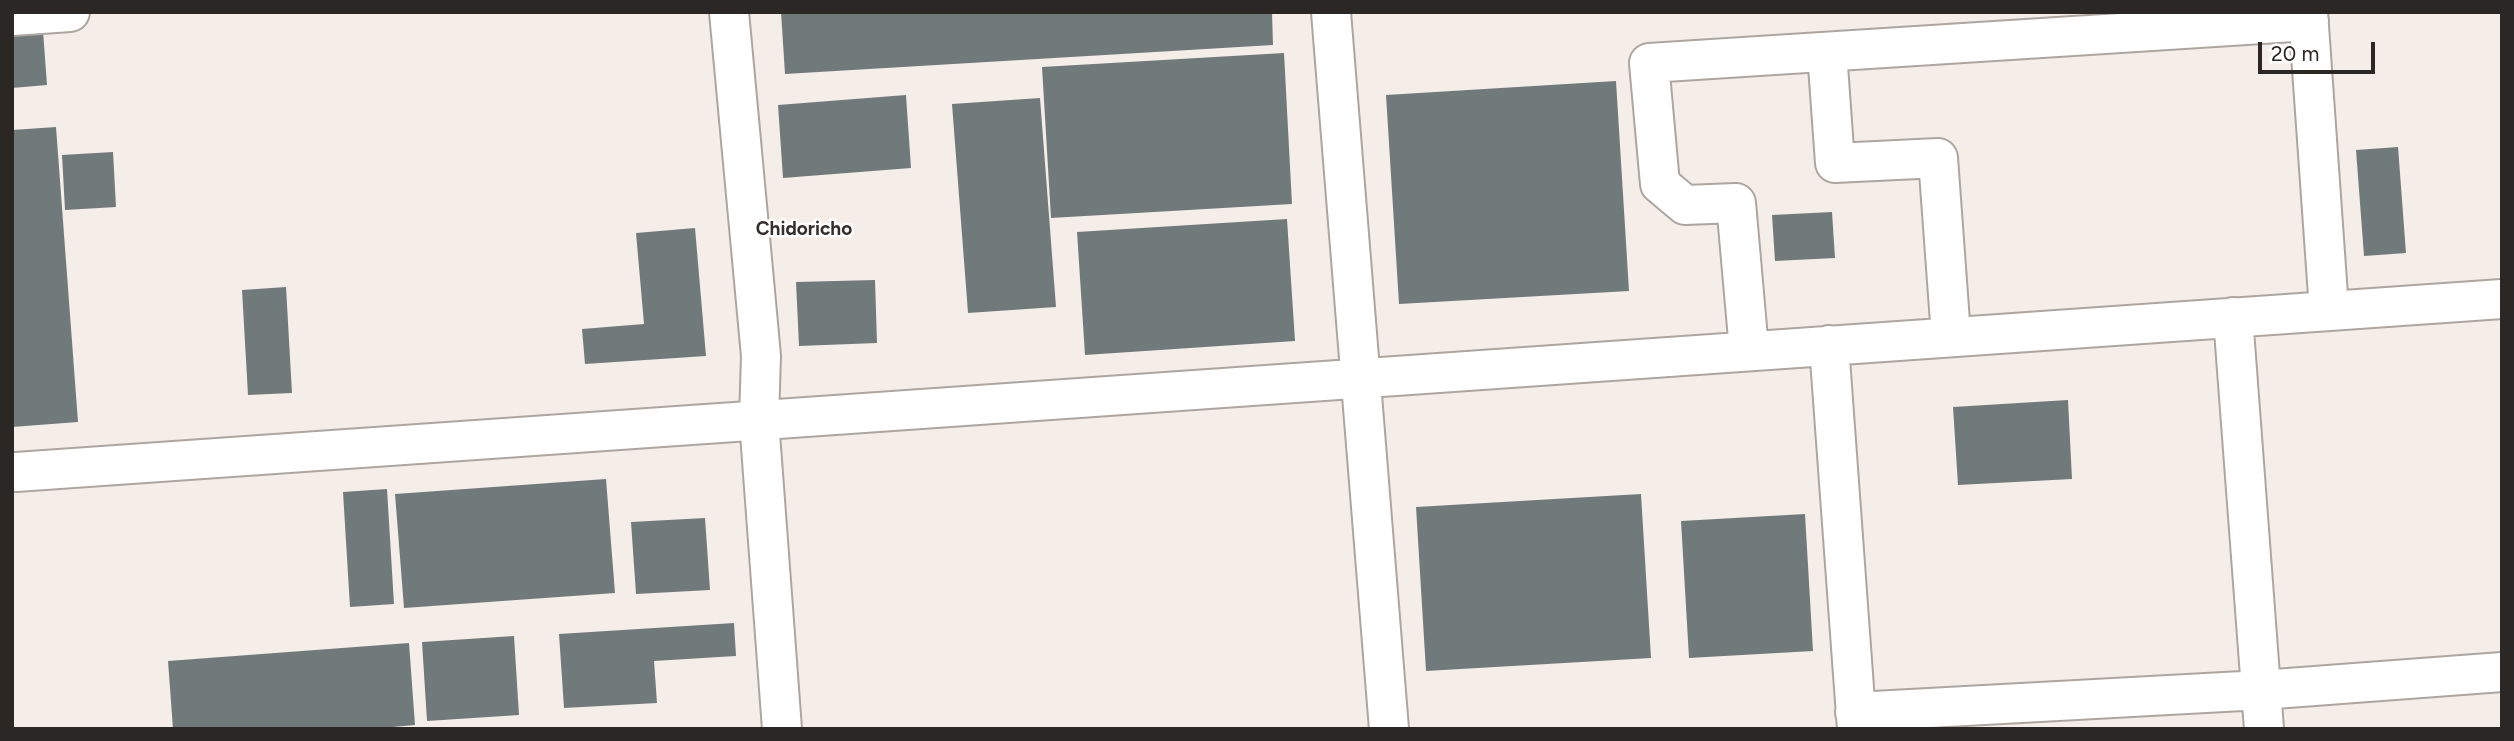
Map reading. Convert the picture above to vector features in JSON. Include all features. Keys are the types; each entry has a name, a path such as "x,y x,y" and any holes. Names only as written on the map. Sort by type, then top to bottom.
{"lane":[{"path":"12,16 70,12"},
{"path":"729,12 761,356 759,420 782,729"},
{"path":"1331,12 1389,729"},
{"path":"1749,350 1736,203 1685,205 1660,184 1649,63 1827,52 2022,26 2309,16 2329,310"},
{"path":"1827,52 1835,163 1938,158 1951,337"},
{"path":"16,472 2502,299"},
{"path":"2233,317 2264,729"},
{"path":"1829,345 1856,720 2502,672"}],"building":[{"path":"781,12 1272,12 1273,45 785,74"},
{"path":"43,31 47,85 12,88 12,33"},
{"path":"1284,53 1292,204 1051,218 1042,67"},
{"path":"1616,81 1629,291 1399,304 1386,95"},
{"path":"906,95 911,168 783,178 778,105"},
{"path":"1040,98 1056,307 968,313 952,104"},
{"path":"56,127 78,422 12,427 12,130"},
{"path":"2398,147 2406,253 2364,256 2356,150"},
{"path":"113,152 116,207 65,210 62,155"},
{"path":"1832,212 1835,258 1775,261 1772,215"},
{"path":"1287,219 1295,341 1085,355 1077,232"},
{"path":"695,228 706,356 585,364 582,329 644,324 636,233"},
{"path":"875,280 877,343 799,346 796,282"},
{"path":"286,287 292,393 248,395 242,290"},
{"path":"2068,400 2072,479 1958,485 1953,407"},
{"path":"606,479 615,593 404,608 395,494"},
{"path":"387,489 394,604 350,607 343,492"},
{"path":"1641,494 1651,658 1426,671 1416,507"},
{"path":"1805,514 1813,651 1689,658 1681,521"},
{"path":"705,518 710,590 636,594 631,522"},
{"path":"734,623 736,656 654,661 657,703 564,708 559,634"},
{"path":"514,636 519,715 427,721 422,642"},
{"path":"409,643 415,725 370,729 173,729 168,661"}],"district":[{"name":"Chidoricho","path":"804,229"}]}
